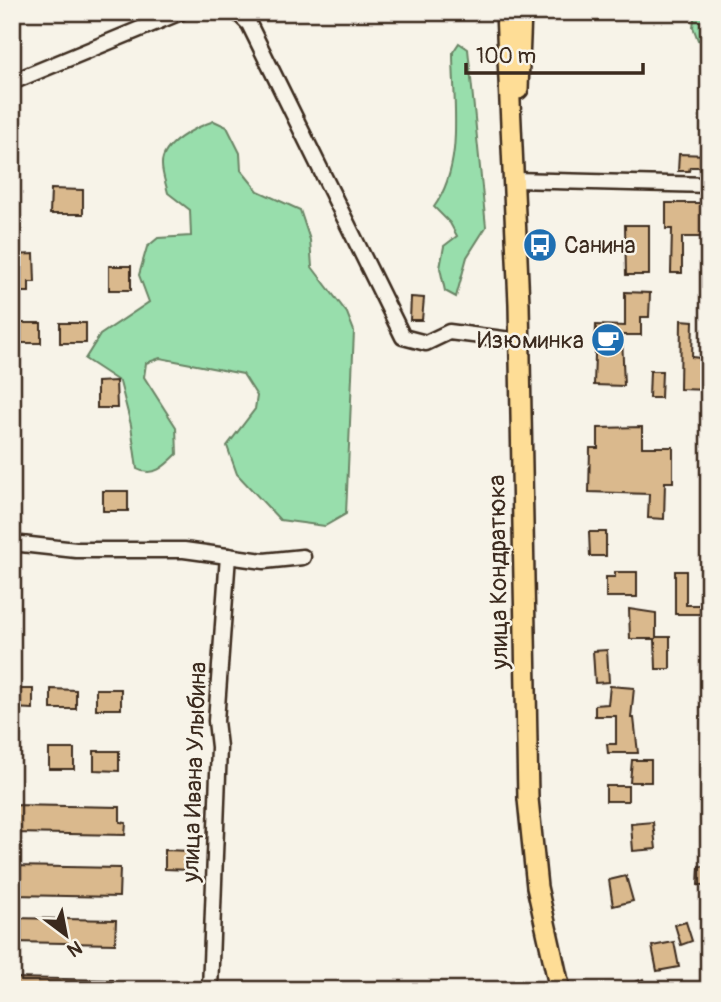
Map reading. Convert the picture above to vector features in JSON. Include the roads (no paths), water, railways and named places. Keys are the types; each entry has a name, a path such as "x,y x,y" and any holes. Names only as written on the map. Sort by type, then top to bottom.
{"main road":[{"path":"506,12 514,150"},
{"path":"514,150 521,61 521,12"},
{"name":"улица Кондратюка","path":"514,150 528,799 537,887 560,990"}],"street":[{"path":"12,82 181,12"},
{"path":"237,12 249,24 403,337 426,343 449,332 520,341"},
{"path":"514,180 709,185"},
{"path":"12,543 76,550 184,550 264,561 303,557"},
{"name":"улица Ивана Улыбина","path":"210,990 219,747 216,721 228,556"}],"place":[{"name":"Санина","path":"540,245"},
{"name":"Изюминка","path":"608,340"}]}
